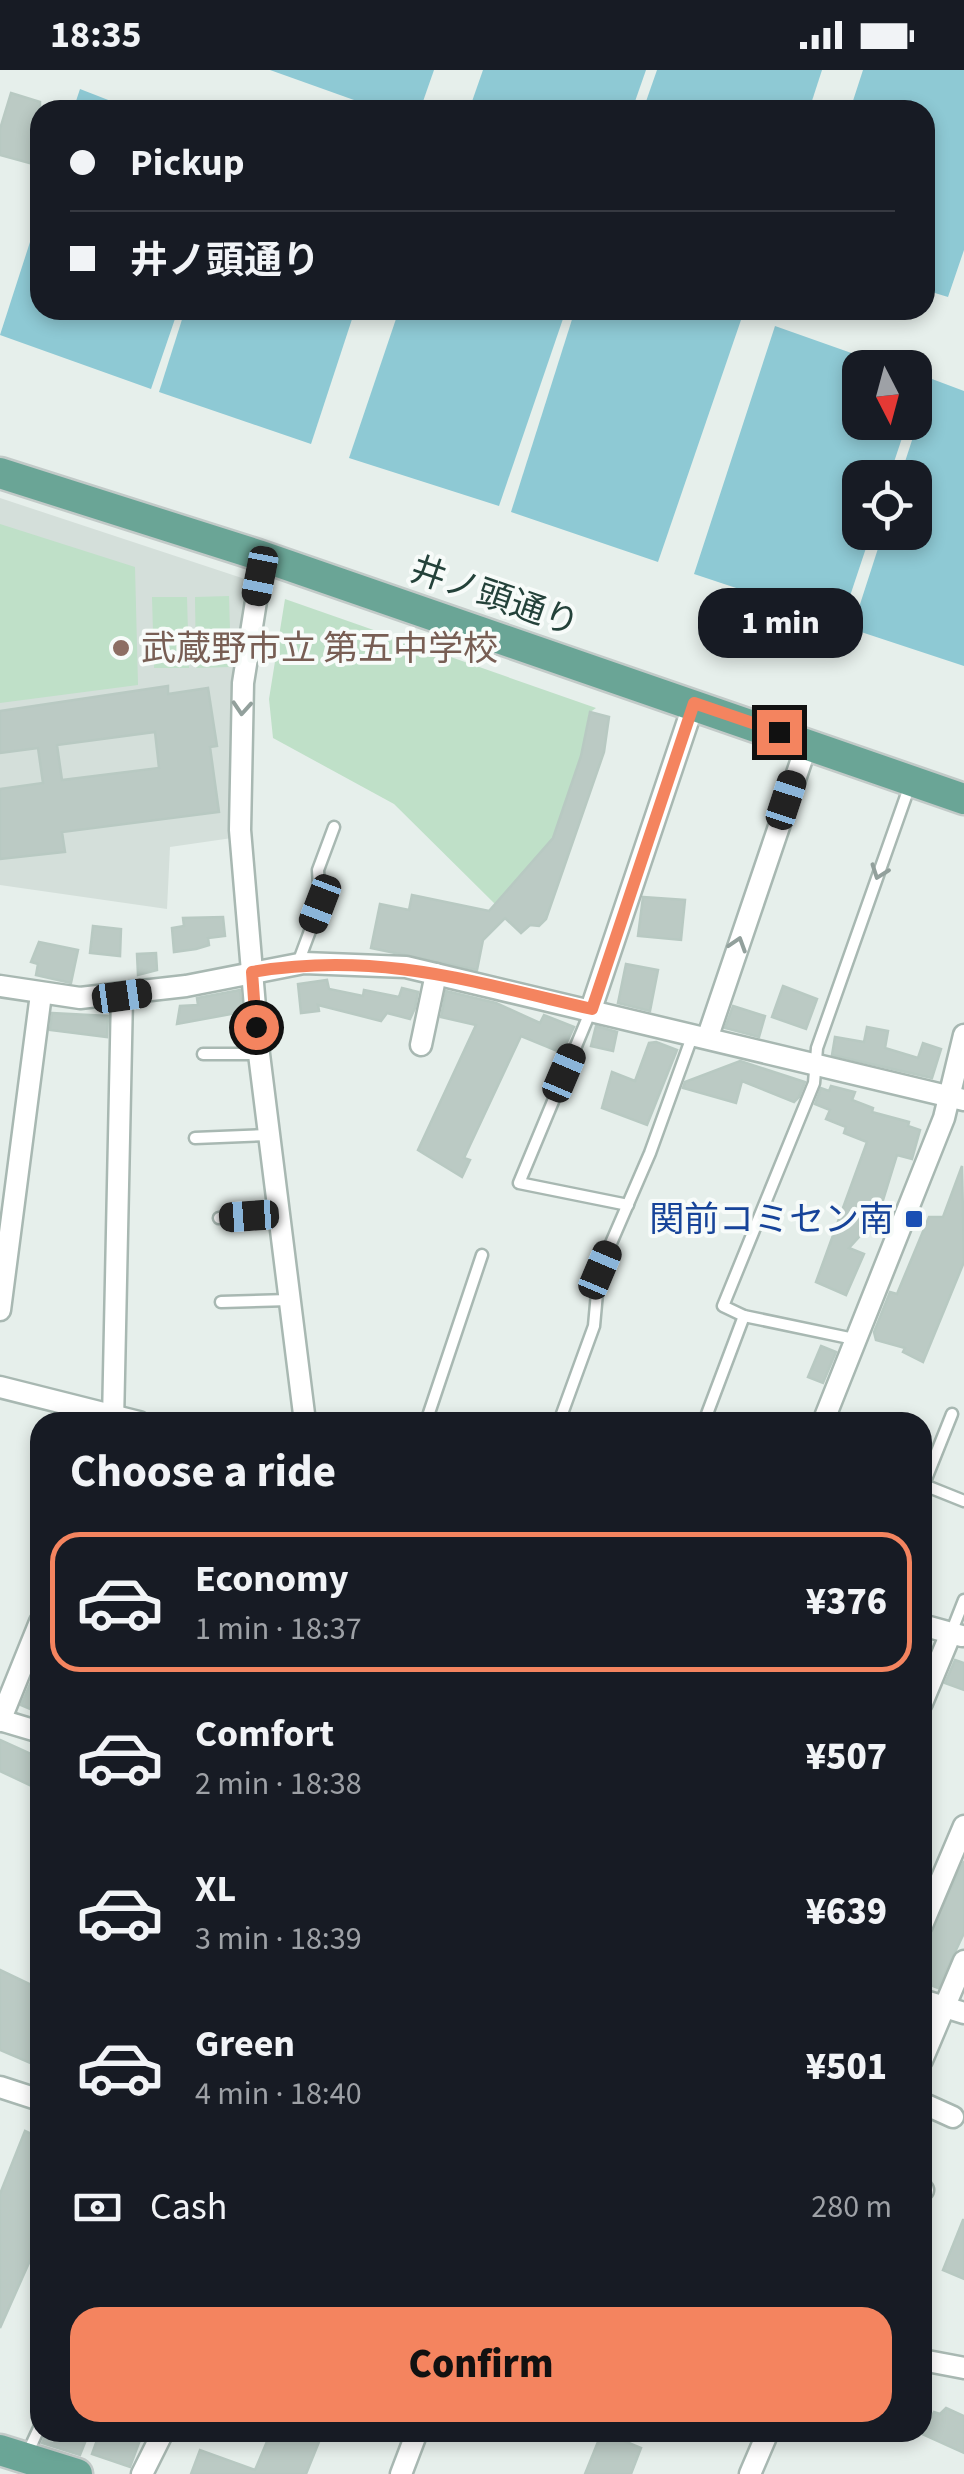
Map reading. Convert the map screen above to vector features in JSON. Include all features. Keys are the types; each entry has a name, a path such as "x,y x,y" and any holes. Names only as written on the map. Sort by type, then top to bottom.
{"main road":[{"name":"井ノ頭通り","path":"0,472 258,555 808,741 964,798"},
{"path":"13,2454 77,2474"}],"street":[{"path":"258,555 260,576 245,668 238,758 258,1054 304,1412"},
{"path":"592,1009 694,703"},
{"path":"700,1035 808,741"},
{"path":"0,986 40,994 122,996 297,964 348,962 436,974 957,1098"},
{"path":"421,1045 436,974"},
{"path":"0,1310 40,994"},
{"path":"113,1412 122,996"},
{"path":"827,1412 957,1098 964,1034"},
{"path":"0,1387 88,1412"},
{"path":"932,1628 958,1634 932,1684"},
{"path":"30,1646 0,1720 30,1729"},
{"path":"932,1901 964,1826"},
{"path":"932,2044 954,2010 964,1961"},
{"path":"0,2088 30,2097"},
{"path":"932,2107 953,2116"},
{"path":"932,2362 964,2368"},
{"path":"142,2474 158,2442"},
{"path":"400,2474 413,2442"},
{"path":"750,2474 764,2442"}],"lane":[{"path":"854,1339 744,1316 722,1306 808,1100 817,1048 912,780"},
{"path":"297,964 320,904 318,870 334,827"},
{"path":"592,1009 519,1183 628,1205"},
{"path":"562,1412 594,1326 600,1270 700,1035"},
{"path":"202,1054 258,1054"},
{"path":"195,1138 269,1134"},
{"path":"219,1218 279,1214"},
{"path":"429,1412 482,1255"},
{"path":"221,1302 290,1300"},
{"path":"708,1412 744,1316"},
{"path":"932,1464 952,1414"},
{"path":"932,1490 964,1501"},
{"path":"958,1634 964,1600"}],"shaded area":[{"name":"武蔵野市立 第五中学校","path":"0,498 251,581 232,838 170,847 167,909 0,885"}],"green space":[{"path":"0,524 135,567 138,685 0,703"},
{"path":"229,596 231,667 196,668 195,597"},
{"path":"152,597 187,597 189,668 154,668"},
{"path":"285,599 596,708 589,713 581,756 553,838 495,904 394,804 273,738 269,699"}],"water":[{"path":"270,70 434,70 424,100 354,100"},
{"path":"483,70 646,70 636,100 472,100"},
{"path":"657,70 822,70 812,100 646,100"},
{"path":"863,70 964,70 964,250 948,297 935,293 935,100 853,100"},
{"path":"80,89 108,100 76,100"},
{"path":"30,242 30,320 175,320 151,389 0,335"},
{"path":"182,320 352,320 311,444 159,392"},
{"path":"396,320 563,320 499,506 349,458"},
{"path":"572,320 741,320 658,562 511,512"},
{"path":"775,326 843,350 842,440 901,440 895,460 842,460 842,550 865,550 841,623 694,574"},
{"path":"932,379 964,391 964,666 852,629 878,550 932,550 932,460 906,460 912,440 932,440"}],"building":[{"path":"11,93 34,100 30,100 30,163 0,155 0,129"},
{"path":"168,686 168,694 208,688 217,746 210,747 219,812 62,832 65,852 0,859 0,789 43,783 38,748 0,753 0,711","holes":["155,732 159,768 62,780 57,745"]},
{"path":"590,712 609,717 604,752 546,919 521,933 505,918 483,940 477,970 371,948 380,904 409,910 412,895 489,911 553,838 581,756"},
{"path":"643,897 685,900 681,940 638,936"},
{"path":"223,917 225,936 208,938 209,945 174,952 172,928 184,926 183,918"},
{"path":"93,926 121,929 120,956 90,953"},
{"path":"39,942 78,950 71,983 36,975 38,964 31,962"},
{"path":"156,953 157,970 138,975 137,954"},
{"path":"626,964 658,970 650,1011 618,1003"},
{"path":"327,980 329,989 363,996 364,990 399,997 402,988 418,992 415,1008 410,1019 387,1013 381,1021 318,1005 319,1011 301,1013 298,984"},
{"path":"783,986 817,999 806,1029 772,1017"},
{"path":"240,990 242,1012 177,1024 180,1006 198,1005 197,998"},
{"path":"446,991 496,1003 540,1023 544,1015 574,1027 562,1053 521,1036 464,1158 470,1160 462,1177 418,1150 476,1025 441,1017"},
{"path":"733,1006 765,1016 759,1037 725,1028"},
{"path":"52,1013 108,1016 107,1037 50,1030"},
{"path":"596,1026 617,1032 613,1051 591,1046"},
{"path":"867,1027 888,1031 885,1048 918,1058 923,1043 941,1049 932,1078 832,1055 835,1037 864,1042"},
{"path":"649,1043 677,1050 647,1125 602,1108 612,1072 635,1081"},
{"path":"740,1061 805,1082 799,1097 794,1102 742,1081 736,1103 683,1088 685,1082"},
{"path":"831,1086 855,1092 852,1100 873,1108 872,1112 909,1122 908,1126 920,1130 912,1159 897,1155 875,1226 870,1225 849,1248 864,1254 846,1295 816,1282 867,1142 844,1133 846,1127 826,1119 830,1110 815,1104 821,1088 829,1091"},
{"path":"962,1166 964,1262 923,1362 903,1352 905,1348 876,1340 874,1332 890,1292 897,1294 929,1217 943,1217"},
{"path":"821,1346 836,1352 823,1383 808,1377"},
{"path":"955,1660 964,1663 964,1690 945,1683"},
{"path":"30,1684 30,1709 21,1705"},
{"path":"0,1740 30,1754 30,1785 0,1771"},
{"path":"964,1861 964,1933 938,1988 932,1986 932,1929"},
{"path":"0,1970 30,1984 30,2063 0,2050"},
{"path":"25,2131 30,2133 30,2260 0,2328 0,2194"},
{"path":"964,2220 964,2279 943,2270"},
{"path":"946,2408 964,2416 964,2453 932,2439 932,2416 934,2412 940,2414"},
{"path":"42,2442 85,2442 80,2455"},
{"path":"96,2442 139,2442 130,2467 92,2454"},
{"path":"267,2442 319,2442 306,2474 191,2474 200,2450 255,2470"},
{"path":"598,2442 626,2442 641,2448 631,2474 585,2474"}],"place":[{"name":"武蔵野市立 第五中学校","path":"121,648"},
{"name":"関前コミセン南","path":"914,1219"}],"route":[{"path":"256,1027 252,972 304,963 406,967 592,1009 694,703 779,732"}]}
